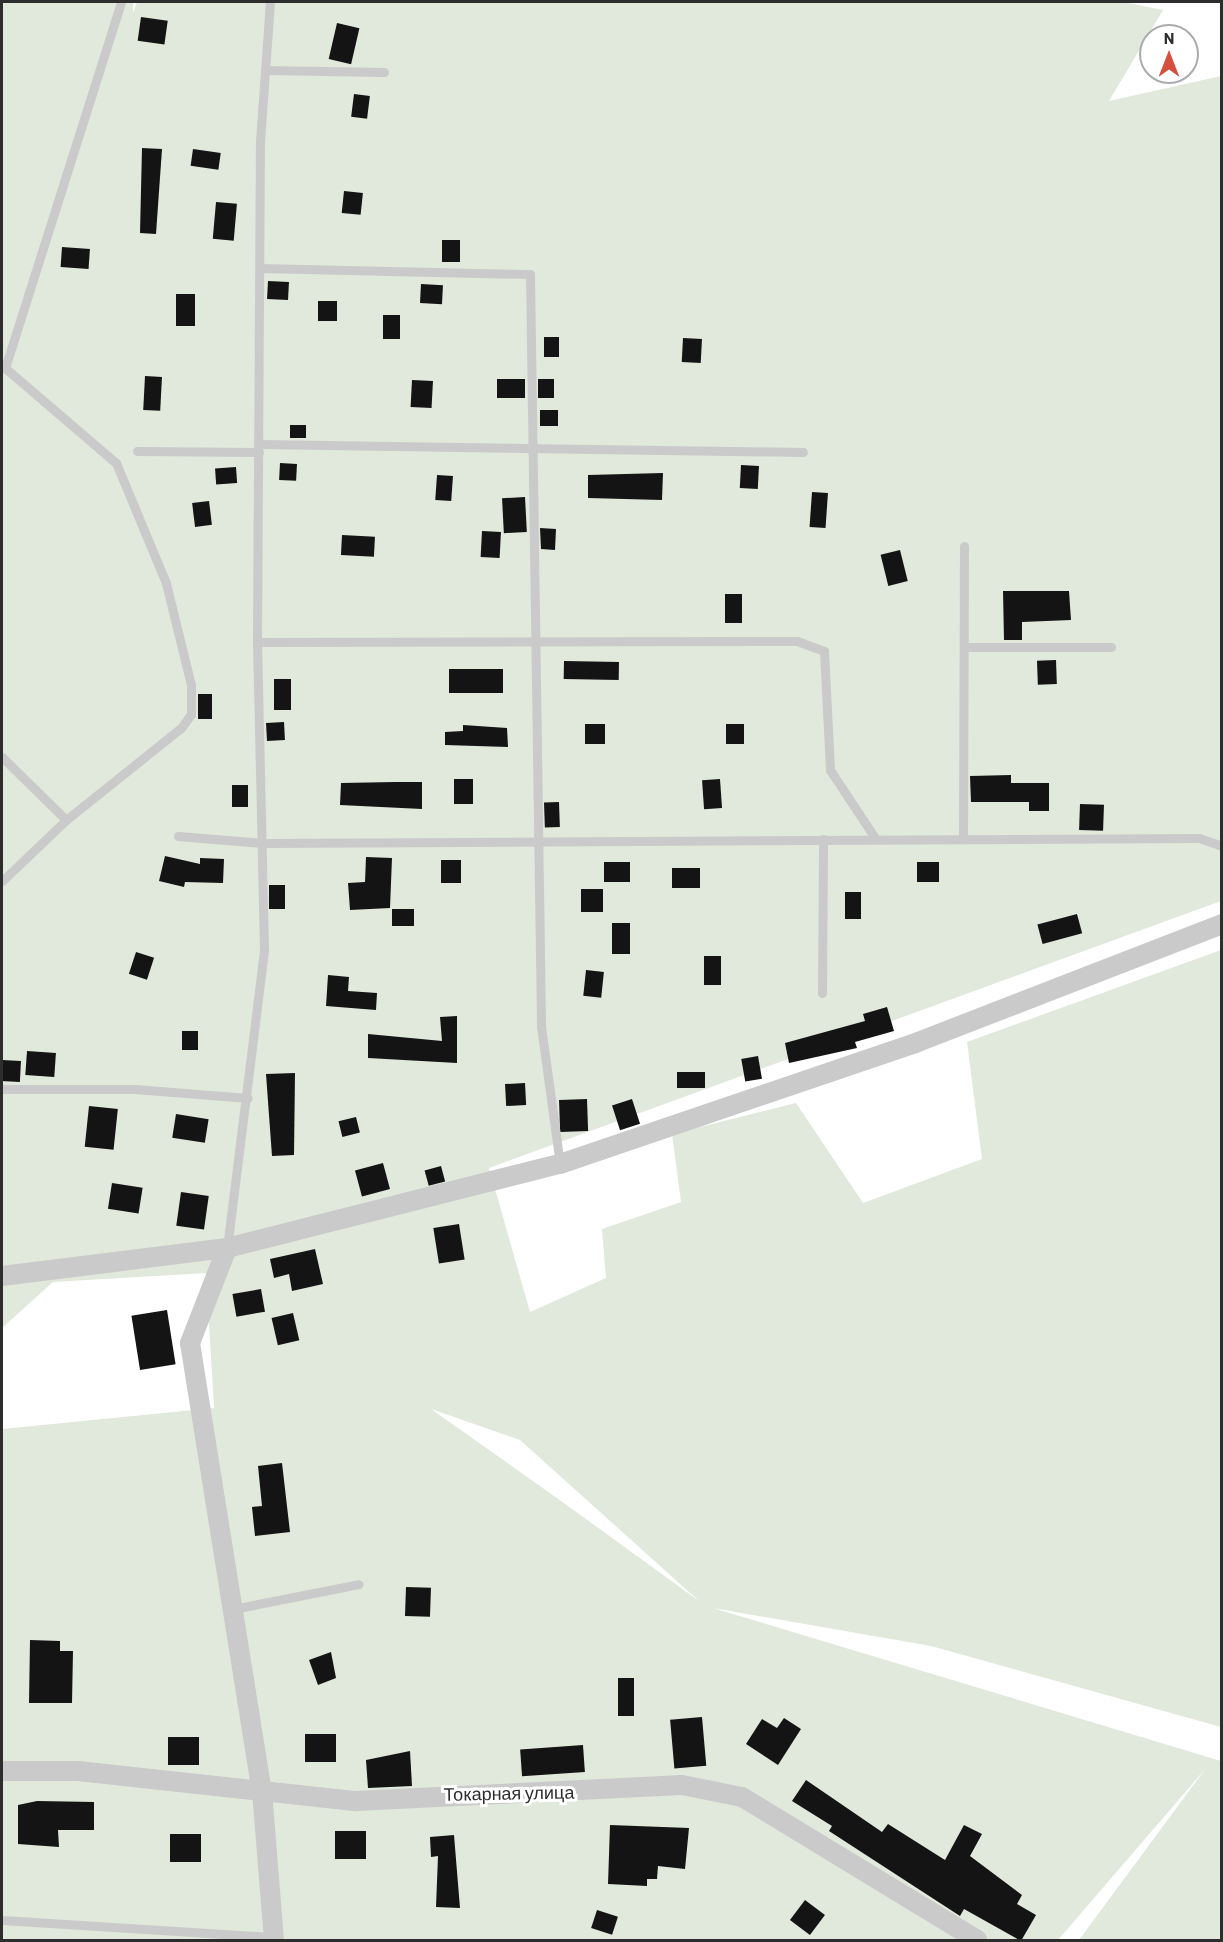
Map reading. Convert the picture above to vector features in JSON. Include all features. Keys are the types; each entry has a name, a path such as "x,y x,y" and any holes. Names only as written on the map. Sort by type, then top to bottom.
{"street":[{"path":"2,1276 227,1248 560,1164 918,1042 1221,924"},
{"path":"227,1248 190,1343 262,1791 274,1939"},
{"name":"Токарная улица","path":"2,1771 78,1771 356,1801 682,1785 742,1797 977,1941"}],"lane":[{"path":"2,379 3,367 121,2"},
{"path":"227,1248 248,1098 264,949 264,843 257,642 260,268 265,70 270,2"},
{"path":"265,70 384,72"},
{"path":"260,268 530,274 533,645 541,1026 560,1164"},
{"path":"2,881 66,820 181,728 191,714 191,685 166,583 116,464 3,367"},
{"path":"136,451 259,448 803,452"},
{"path":"963,838 964,546"},
{"path":"257,642 533,645 797,641 824,651 830,770 875,838"},
{"path":"964,647 1111,646"},
{"path":"2,757 66,820"},
{"path":"178,836 264,843 1199,838 1221,846"},
{"path":"822,993 823,839"},
{"path":"2,1089 135,1089 248,1098"},
{"path":"233,1609 359,1584"},
{"path":"2,1920 274,1939"}],"shaded area":[{"path":"2,2 133,2 133,13 137,2 1124,2 1163,10 1155,24 1139,24 1139,50 1109,101 1185,84 1199,84 1199,81 1221,76 1221,901 489,1168 530,1312 606,1278 602,1229 681,1202 672,1134 796,1103 863,1203 982,1159 967,1042 1221,950 1221,1727 931,1646 713,1608 1221,1761 1221,1940 1079,1940 1206,1768 1058,1940 2,1940 2,1429 214,1408 206,1273 53,1282 2,1328","holes":["431,1409 520,1440 699,1601 557,1498"]}],"building":[{"path":"141,17 168,21 164,45 138,41"},
{"path":"337,23 359,28 351,64 329,59"},
{"path":"354,94 370,96 367,119 351,117"},
{"path":"142,148 162,149 156,234 140,233"},
{"path":"193,149 221,153 218,170 191,166"},
{"path":"344,191 363,193 361,215 342,213"},
{"path":"216,202 237,204 234,241 213,239"},
{"path":"442,240 460,240 460,262 442,262"},
{"path":"62,247 90,249 89,269 61,267"},
{"path":"268,281 289,282 288,300 267,299"},
{"path":"421,284 443,285 442,304 420,303"},
{"path":"176,294 195,294 195,326 176,326"},
{"path":"318,301 337,301 337,321 318,321"},
{"path":"383,315 400,315 400,339 383,339"},
{"path":"544,337 559,337 559,357 544,357"},
{"path":"683,338 702,339 701,363 682,362"},
{"path":"145,376 162,377 160,411 143,410"},
{"path":"497,379 525,379 525,398 497,398"},
{"path":"538,379 554,379 554,398 538,398"},
{"path":"412,380 433,381 432,408 411,407"},
{"path":"540,410 558,410 558,426 540,426"},
{"path":"290,425 306,425 306,438 290,438"},
{"path":"280,463 297,464 296,481 279,480"},
{"path":"741,465 759,466 758,489 740,488"},
{"path":"236,467 237,483 216,484 215,468"},
{"path":"663,473 662,500 588,498 588,475"},
{"path":"437,475 453,476 451,501 435,500"},
{"path":"812,492 828,493 826,528 810,527"},
{"path":"525,497 527,532 504,533 502,498"},
{"path":"209,501 212,525 195,527 192,503"},
{"path":"540,528 556,529 555,550 541,549"},
{"path":"482,531 501,532 500,558 481,557"},
{"path":"342,535 375,537 374,557 341,555"},
{"path":"900,550 908,581 888,586 881,555"},
{"path":"1003,591 1069,591 1071,620 1022,622 1022,640 1004,640"},
{"path":"725,594 742,594 742,623 725,623"},
{"path":"1056,660 1057,684 1038,685 1037,661"},
{"path":"564,661 619,662 619,680 564,679"},
{"path":"449,669 503,669 503,693 449,693"},
{"path":"274,679 291,679 291,710 274,710"},
{"path":"198,694 212,694 212,719 198,719"},
{"path":"284,722 285,740 267,741 266,723"},
{"path":"585,724 605,724 605,744 585,744"},
{"path":"726,724 744,724 744,744 726,744"},
{"path":"463,725 507,728 508,747 445,745 445,732 463,731"},
{"path":"1011,775 1011,783 1049,783 1049,811 1029,811 1029,802 971,802 970,776"},
{"path":"454,779 473,779 473,804 454,804"},
{"path":"720,779 722,808 704,809 702,780"},
{"path":"422,782 422,809 340,805 341,783"},
{"path":"232,785 248,785 248,807 232,807"},
{"path":"559,802 560,827 545,828 544,803"},
{"path":"1080,804 1104,805 1103,831 1079,830"},
{"path":"165,856 200,864 200,858 224,859 223,883 185,882 184,887 159,881"},
{"path":"366,857 392,858 390,908 350,910 348,883 365,882"},
{"path":"441,860 461,860 461,883 441,883"},
{"path":"604,862 630,862 630,882 604,882"},
{"path":"917,862 939,862 939,882 917,882"},
{"path":"672,868 700,868 700,888 672,888"},
{"path":"269,885 285,885 285,909 269,909"},
{"path":"581,889 603,889 603,912 581,912"},
{"path":"845,892 861,892 861,919 845,919"},
{"path":"392,909 414,909 414,926 392,926"},
{"path":"1077,914 1082,933 1043,944 1037,925"},
{"path":"612,923 630,923 630,954 612,954"},
{"path":"136,952 154,958 147,980 129,974"},
{"path":"704,956 721,956 721,985 704,985"},
{"path":"586,970 604,972 601,998 583,996"},
{"path":"328,975 349,977 348,991 377,993 376,1010 326,1006"},
{"path":"887,1007 894,1031 855,1042 857,1048 789,1063 785,1043 865,1021 863,1014"},
{"path":"457,1016 457,1063 368,1058 368,1034 442,1041 440,1017"},
{"path":"182,1031 198,1031 198,1050 182,1050"},
{"path":"27,1051 56,1053 54,1077 25,1075"},
{"path":"758,1056 762,1079 745,1082 741,1059"},
{"path":"2,1060 21,1061 20,1082 2,1081"},
{"path":"677,1072 705,1072 705,1088 677,1088"},
{"path":"295,1073 294,1155 272,1156 266,1074"},
{"path":"525,1083 526,1105 506,1106 505,1084"},
{"path":"587,1099 588,1131 560,1132 559,1100"},
{"path":"632,1099 640,1124 620,1130 612,1105"},
{"path":"89,1106 118,1109 114,1150 85,1147"},
{"path":"176,1114 209,1119 205,1143 172,1138"},
{"path":"356,1117 360,1133 342,1137 339,1121"},
{"path":"383,1163 390,1189 362,1197 355,1171"},
{"path":"441,1166 445,1181 429,1186 425,1170"},
{"path":"112,1183 143,1188 139,1214 108,1209"},
{"path":"181,1192 209,1196 204,1230 176,1226"},
{"path":"459,1224 465,1260 439,1264 433,1228"},
{"path":"315,1249 323,1284 292,1291 289,1274 274,1278 270,1259"},
{"path":"261,1289 265,1312 236,1317 232,1294"},
{"path":"167,1310 176,1364 140,1370 131,1316"},
{"path":"293,1313 299,1340 278,1345 272,1318"},
{"path":"282,1463 290,1532 255,1536 252,1507 262,1506 258,1466"},
{"path":"406,1587 431,1588 430,1617 405,1616"},
{"path":"30,1640 60,1641 60,1651 73,1651 72,1703 29,1703"},
{"path":"331,1652 336,1678 318,1685 309,1660"},
{"path":"618,1678 634,1678 634,1716 618,1716"},
{"path":"702,1717 706,1766 674,1769 670,1720"},
{"path":"784,1718 801,1729 778,1765 746,1744 762,1719 777,1728"},
{"path":"305,1734 336,1734 336,1762 305,1762"},
{"path":"168,1737 199,1737 199,1765 168,1765"},
{"path":"583,1745 585,1772 522,1776 520,1749"},
{"path":"410,1751 412,1786 368,1788 366,1760"},
{"path":"806,1780 882,1832 888,1824 945,1860 964,1825 982,1834 970,1856 1022,1895 1017,1904 1036,1915 1021,1941 964,1909 960,1916 829,1831 832,1826 792,1801"},
{"path":"37,1801 94,1802 94,1830 58,1830 59,1847 18,1844 18,1805"},
{"path":"610,1825 689,1828 685,1869 658,1866 657,1879 647,1879 647,1886 608,1884"},
{"path":"335,1831 366,1831 366,1859 335,1859"},
{"path":"170,1834 201,1834 201,1862 170,1862"},
{"path":"454,1835 460,1908 436,1907 438,1856 431,1857 430,1837"},
{"path":"805,1900 825,1915 810,1935 790,1920"},
{"path":"597,1910 618,1917 612,1935 591,1928"}]}
